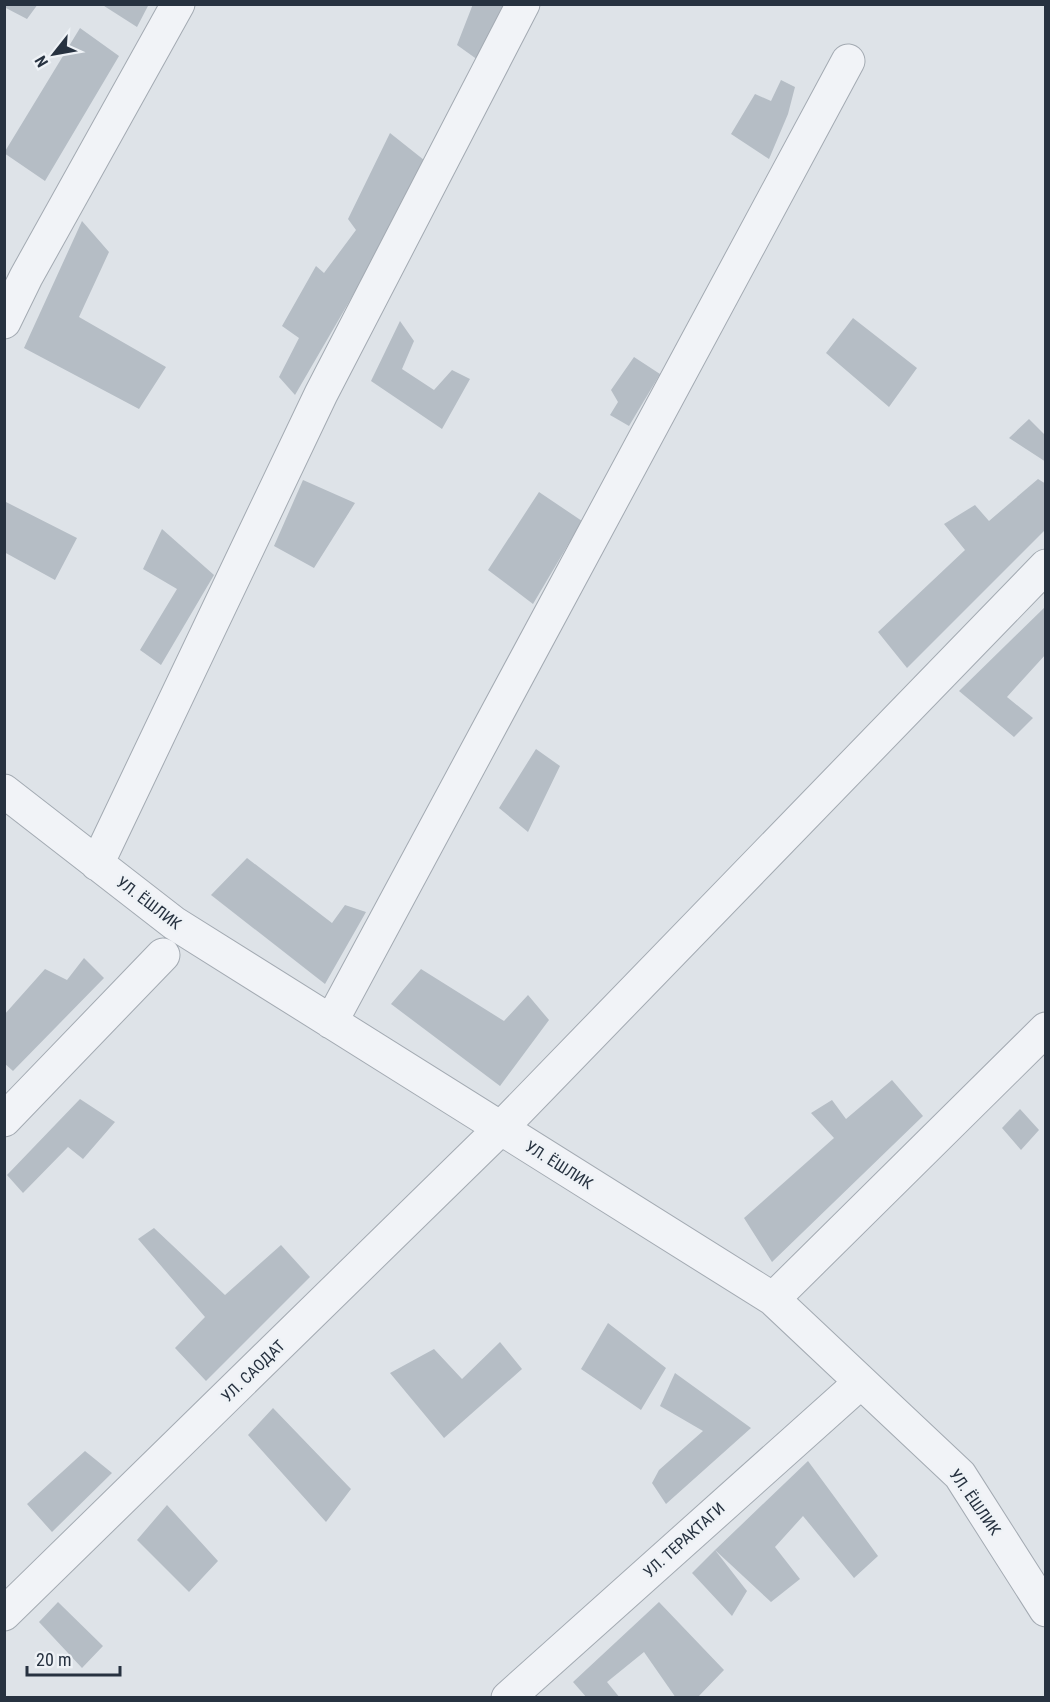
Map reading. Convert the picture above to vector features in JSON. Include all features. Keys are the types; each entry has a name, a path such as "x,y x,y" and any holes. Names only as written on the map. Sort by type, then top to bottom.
{"street":[{"path":"4,322 26,277 178,4"},
{"path":"97,864 321,394 523,4"},
{"path":"331,1022 848,61"},
{"name":"УЛ. САОДАТ","path":"4,1614 501,1128 1046,566"},
{"name":"УЛ. ЁШЛИК","path":"4,791 174,923 772,1299 960,1475 1046,1610"},
{"path":"4,1120 163,955"},
{"path":"772,1299 1046,1029"},
{"name":"УЛ. ТЕРАКТАГИ","path":"508,1698 861,1382"}],"building":[{"path":"4,4 38,4 27,19 4,7"},
{"path":"101,4 149,4 137,27"},
{"path":"473,4 505,4 478,60 457,45"},
{"path":"80,28 119,56 45,181 4,153"},
{"path":"781,80 795,87 788,114 769,159 731,134 755,94 771,101"},
{"path":"390,133 429,164 295,395 279,377 299,338 282,326 316,266 324,273 356,230 348,219"},
{"path":"82,221 109,252 79,317 166,367 139,409 24,348"},
{"path":"853,318 917,368 889,407 826,353"},
{"path":"400,321 414,341 402,369 434,390 452,370 470,379 442,429 371,381"},
{"path":"634,357 660,374 629,426 610,415 618,402 611,390"},
{"path":"1029,419 1046,436 1046,462 1009,438"},
{"path":"1038,479 1046,484 1046,529 907,668 878,632 965,550 944,524 975,505 989,521"},
{"path":"303,480 355,503 314,568 274,546"},
{"path":"539,492 582,521 533,604 488,570"},
{"path":"4,501 77,538 55,580 4,552"},
{"path":"162,529 214,575 161,665 140,650 177,589 143,569"},
{"path":"1046,606 1046,654 1007,697 1033,718 1014,737 959,691"},
{"path":"536,749 560,766 528,832 499,808"},
{"path":"247,858 332,923 345,905 366,912 325,984 211,895"},
{"path":"84,958 104,978 13,1071 4,1063 4,1015 45,969 67,980"},
{"path":"421,969 504,1021 528,995 549,1020 500,1086 391,1004"},
{"path":"892,1080 923,1116 772,1262 744,1218 834,1138 811,1113 832,1100 846,1119"},
{"path":"80,1099 115,1122 83,1159 68,1147 23,1193 7,1175"},
{"path":"1020,1109 1039,1130 1021,1150 1002,1128"},
{"path":"154,1228 225,1295 281,1245 310,1277 206,1381 175,1348 205,1317 138,1239"},
{"path":"608,1323 666,1368 641,1410 581,1369"},
{"path":"500,1342 522,1369 444,1438 390,1373 434,1349 462,1379"},
{"path":"675,1373 751,1428 666,1504 652,1483 659,1470 703,1431 660,1406"},
{"path":"273,1408 351,1489 326,1522 248,1435"},
{"path":"85,1451 112,1473 52,1532 27,1504"},
{"path":"808,1461 878,1556 854,1578 803,1516 775,1547 800,1579 771,1602 715,1550"},
{"path":"167,1505 218,1561 189,1592 137,1540"},
{"path":"715,1550 747,1591 732,1616 692,1573"},
{"path":"58,1602 103,1646 82,1668 39,1622"},
{"path":"659,1602 724,1670 697,1698 676,1698 644,1652 607,1682 620,1698 587,1698 573,1682"}]}
